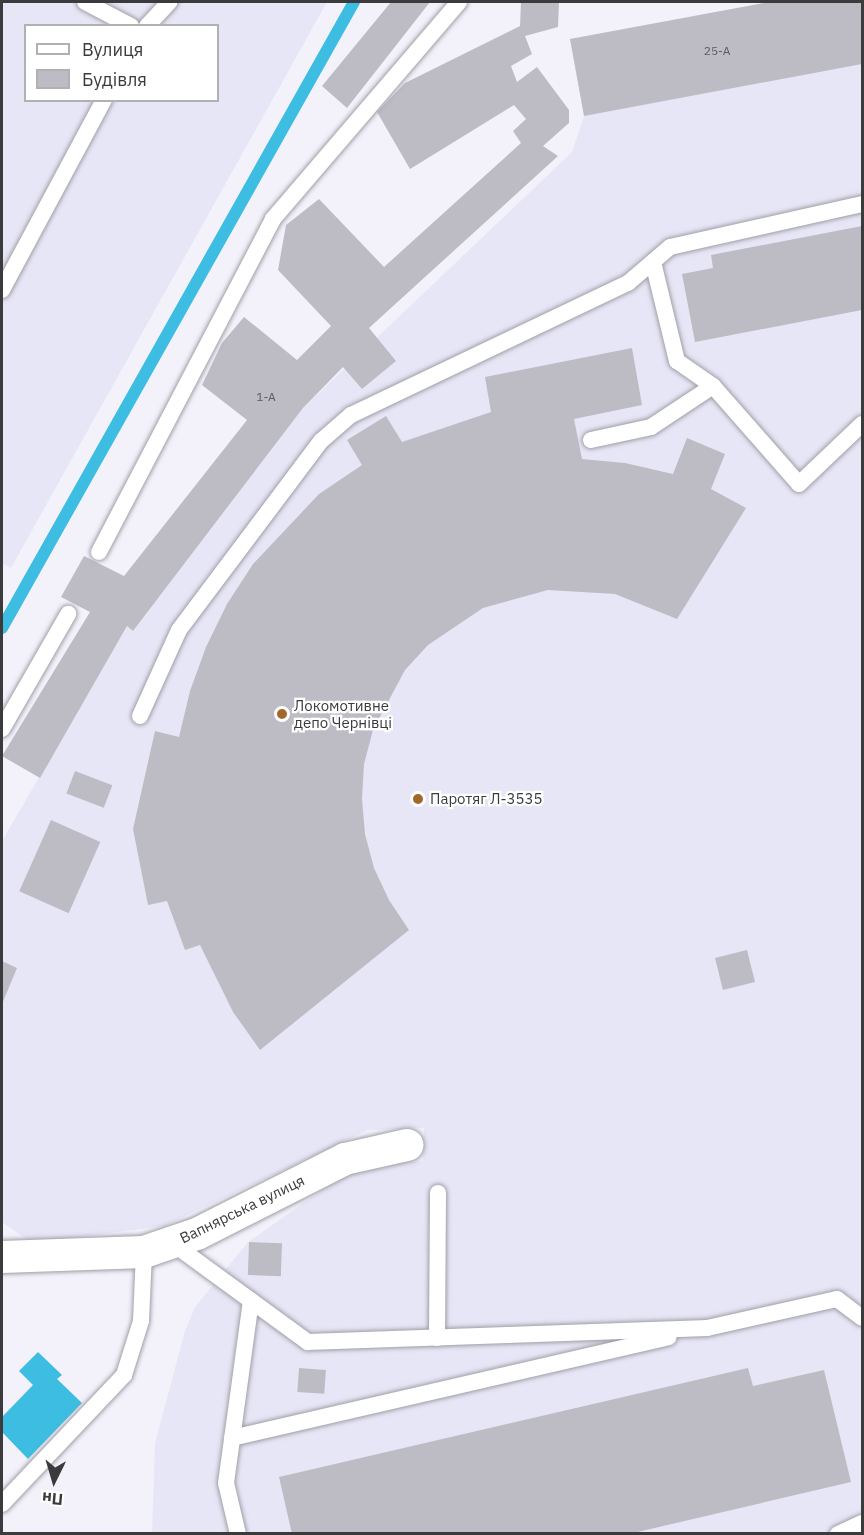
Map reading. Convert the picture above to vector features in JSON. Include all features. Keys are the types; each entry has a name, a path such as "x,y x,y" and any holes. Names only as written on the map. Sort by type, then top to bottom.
{"street":[{"name":"Вапнярська вулиця","path":"2,1257 158,1247 197,1234 345,1159 407,1145"}],"lane":[{"path":"85,2 127,24"},
{"path":"149,24 169,2"},
{"path":"99,552 273,219 459,2"},
{"path":"2,290 103,102"},
{"path":"140,716 179,630 328,435 351,415 628,283 670,247 862,204"},
{"path":"653,262 677,361 713,386 799,484 862,424"},
{"path":"591,440 651,427 713,386"},
{"path":"2,729 68,614"},
{"path":"437,1338 438,1193"},
{"path":"4,1497 124,1376 141,1321 158,1247 251,1301 308,1342 707,1328"},
{"path":"232,1438 837,1299 862,1318"},
{"path":"238,1533 226,1483 251,1301"},
{"path":"838,1533 862,1523"}],"shaded area":[{"path":"2,2 327,2 11,568 2,563"},
{"path":"770,2 862,2 862,1533 152,1533 155,1443 185,1331 195,1307 248,1242 339,1178 371,1165 423,1161 424,1128 368,1130 164,1226 32,1243 2,1222 2,841 127,626 133,631 303,408 572,152 584,116 570,39"}],"water":[{"path":"38,1352 62,1375 57,1379 82,1403 28,1459 2,1432 2,1417 33,1385 19,1371"}],"building":[{"path":"391,2 430,2 347,108 322,86"},
{"path":"521,2 559,2 558,27 525,36 532,54 511,66 517,82 537,67 569,110 569,123 543,146 558,156 369,328 396,361 362,389 343,367 303,408 133,631 127,626 40,778 2,756 90,612 61,597 84,556 124,576 247,420 202,385 222,343 244,317 297,360 331,326 278,270 286,225 319,199 384,267 521,143 513,131 526,119 514,105 410,169 377,112 405,83 520,26"},
{"path":"770,2 862,2 862,64 584,116 570,39"},
{"path":"862,226 862,310 695,342 682,274 713,268 711,255"},
{"name":"Локомотивне депо Чернівці","path":"632,348 642,405 574,419 582,459 625,463 673,474 687,438 725,454 711,489 746,508 677,619 615,594 548,590 483,608 428,645 405,670 373,730 364,764 362,799 365,834 374,868 389,900 409,930 260,1050 233,1012 200,945 185,950 167,901 148,905 133,829 155,731 179,737 190,691 206,647 227,604 253,564 319,494 362,465 347,440 386,416 402,442 491,412 485,377"},
{"path":"75,771 112,785 104,808 66,793"},
{"path":"51,820 100,842 69,913 19,891"},
{"path":"747,950 755,982 723,990 715,958"},
{"path":"2,961 17,968 2,1004"},
{"path":"249,1242 282,1243 281,1276 248,1275"},
{"path":"299,1368 326,1370 324,1394 297,1392"},
{"path":"748,1368 753,1386 824,1370 851,1482 629,1534 292,1534 279,1477"}],"waterway":[{"path":"2,628 354,2"}],"place":[{"name":"Локомотивне депо Чернівці","path":"282,714"},
{"name":"Паротяг Л-3535","path":"418,799"}]}
